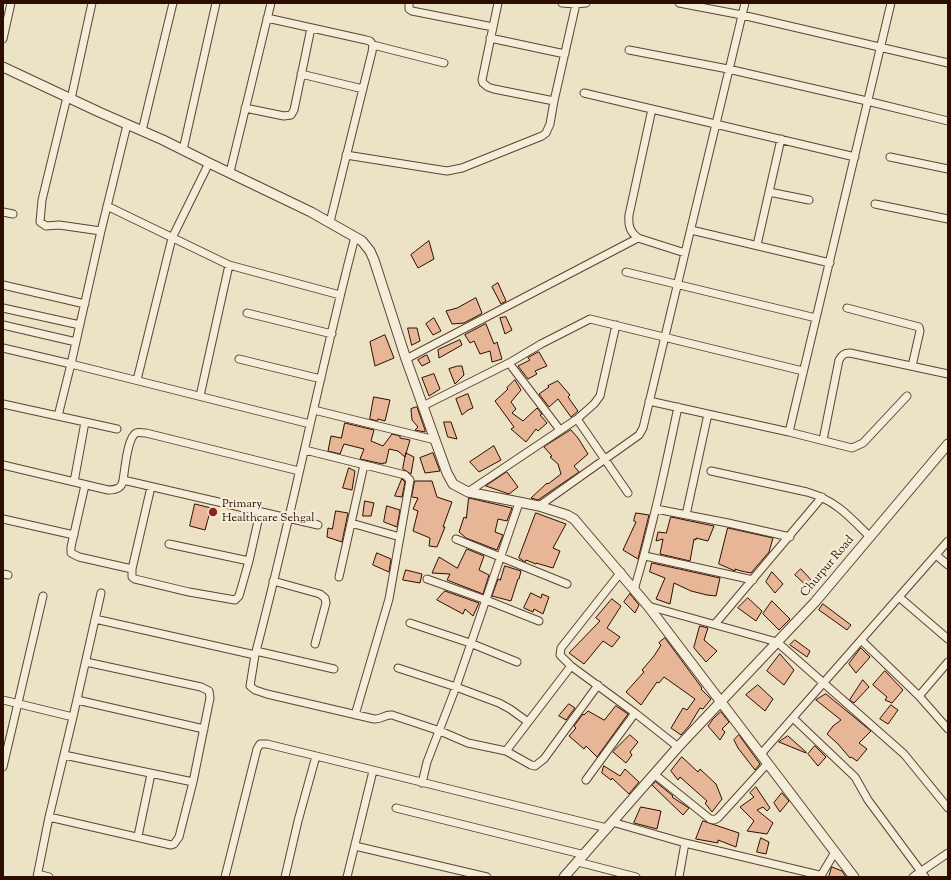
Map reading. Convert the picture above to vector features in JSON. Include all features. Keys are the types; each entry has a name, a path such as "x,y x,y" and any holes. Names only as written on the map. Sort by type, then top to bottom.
{"street":[{"path":"3,38 12,3"},
{"path":"92,3 42,200 40,222 46,226 59,225 101,231"},
{"path":"142,131 173,3"},
{"path":"183,150 216,3"},
{"path":"230,172 271,3"},
{"path":"409,3 409,9 412,11 492,27"},
{"path":"498,3 482,80 485,85 494,89 554,101"},
{"path":"562,3 586,3"},
{"path":"679,3 742,15 948,64"},
{"path":"539,506 640,433 643,428 745,3"},
{"path":"789,432 891,3"},
{"path":"346,155 447,171 457,170 542,136 549,128 576,4"},
{"path":"267,18 370,41 372,45 444,63"},
{"path":"245,108 284,116 291,115 294,110 311,28"},
{"path":"490,38 565,54"},
{"path":"330,222 372,52 372,45"},
{"path":"629,50 728,69 867,101 948,122"},
{"path":"3,67 230,172 330,222 356,237 367,246 372,256 406,359 450,479 457,487 468,492 539,506 567,515 574,519 648,606 854,877"},
{"path":"301,74 363,89"},
{"path":"584,93 855,157"},
{"path":"652,109 628,215 628,224 632,234 638,238 685,253"},
{"path":"58,416 127,125"},
{"path":"757,245 781,139"},
{"path":"890,157 948,169"},
{"path":"137,380 172,238 209,163"},
{"path":"769,192 809,200"},
{"path":"875,204 948,220"},
{"path":"107,206 229,265 340,295"},
{"path":"3,212 13,214"},
{"path":"691,230 830,263"},
{"path":"356,237 340,295 305,450 256,653 250,686 255,690 377,720 386,715 392,715 440,731 468,743 506,751 531,765 538,765 598,685"},
{"path":"406,359 638,238"},
{"path":"200,396 229,265"},
{"path":"626,272 816,318"},
{"path":"3,285 85,304"},
{"path":"3,308 80,325"},
{"path":"847,308 919,327 920,331 912,366"},
{"path":"247,313 332,334"},
{"path":"423,406 508,364 541,344 587,320 594,319 803,371"},
{"path":"3,325 76,342"},
{"path":"468,492 576,419 594,404 600,396 616,325"},
{"path":"3,348 310,424"},
{"path":"823,440 839,360 842,355 850,353 948,374"},
{"path":"239,359 321,379"},
{"path":"508,364 560,430"},
{"path":"649,401 789,432 852,448 863,443 907,396"},
{"path":"3,404 117,429"},
{"path":"634,590 656,509 678,407"},
{"path":"314,410 435,440"},
{"path":"686,515 708,414"},
{"path":"576,419 628,493"},
{"path":"74,482 86,422"},
{"path":"3,465 84,485 115,490 122,484 131,437 135,434 146,433 300,471"},
{"name":"Churpur Road","path":"564,877 585,855 678,747 815,602 948,444"},
{"path":"305,450 405,475 408,477 410,484 388,599 355,715"},
{"path":"339,577 364,465"},
{"path":"711,471 807,492 822,497 840,508 869,536"},
{"path":"123,480 318,525"},
{"path":"84,485 70,551 74,555 132,569"},
{"path":"151,487 132,569 132,577 189,592 234,600 239,596 249,562 260,512"},
{"path":"715,624 790,537 822,497"},
{"path":"422,783 427,762 456,687 519,503"},
{"path":"656,509 790,537"},
{"path":"3,518 74,535"},
{"path":"351,523 400,537"},
{"path":"456,539 567,584"},
{"path":"761,754 948,541"},
{"path":"169,544 249,562"},
{"path":"936,555 948,565"},
{"path":"644,556 753,580"},
{"path":"620,572 560,651 560,655 571,666 678,747"},
{"path":"427,579 539,621"},
{"path":"273,581 320,594 325,598 326,603 315,644"},
{"path":"49,877 37,876 49,817 101,593"},
{"path":"3,767 43,596"},
{"path":"899,597 948,639"},
{"path":"648,606 777,642 904,754 948,808"},
{"path":"95,619 334,669"},
{"path":"410,623 470,643 517,662"},
{"path":"861,640 919,696 948,729"},
{"path":"49,817 138,836 171,845 174,844 179,837 193,782 210,698 209,691 206,688 86,662"},
{"path":"919,696 948,662"},
{"path":"506,751 571,666"},
{"path":"398,668 456,687 505,706 528,722"},
{"path":"3,700 73,717"},
{"path":"77,700 204,729"},
{"path":"586,780 635,713"},
{"path":"793,718 856,777 868,800 922,874"},
{"path":"225,877 258,746 260,744 267,744 422,783 610,825 820,876 835,852"},
{"path":"64,755 193,782"},
{"path":"285,877 298,821 316,756"},
{"path":"654,774 710,819 714,820 718,818 767,764"},
{"path":"347,877 373,771"},
{"path":"138,836 151,774"},
{"path":"396,808 585,855"},
{"path":"679,877 685,843"},
{"path":"355,846 487,877"},
{"path":"913,877 922,874 948,853"},
{"path":"578,862 636,877"}],"building":[{"path":"429,241 434,259 418,268 411,255"},
{"path":"498,283 506,301 501,304 492,287"},
{"path":"476,298 482,313 464,323 452,324 446,311 457,308"},
{"path":"506,317 512,330 505,334 500,318"},
{"path":"434,318 441,331 433,335 426,324"},
{"path":"486,324 494,344 497,342 502,359 492,362 490,351 480,354 474,341 470,343 465,335"},
{"path":"408,328 417,328 420,341 412,345"},
{"path":"385,335 394,358 375,366 370,342"},
{"path":"460,340 462,345 439,358 438,350"},
{"path":"539,352 547,366 535,371 537,374 528,379 518,366 530,360 528,358"},
{"path":"427,355 430,362 422,366 418,360"},
{"path":"462,366 464,375 455,384 449,369"},
{"path":"434,374 440,389 429,396 422,378"},
{"path":"515,380 521,390 511,402 516,409 512,413 523,421 537,408 542,414 540,415 547,423 538,431 536,429 526,442 511,429 514,427 495,401"},
{"path":"558,381 570,395 568,397 578,411 571,417 558,399 549,407 539,394 549,387 548,386"},
{"path":"468,394 473,408 462,415 456,399"},
{"path":"374,397 390,400 385,421 370,419"},
{"path":"417,407 425,432 415,430 418,427 412,420 411,409"},
{"path":"444,422 451,422 457,439 448,437"},
{"path":"345,423 374,430 371,441 383,446 392,434 400,436 400,438 410,440 405,457 398,451 389,449 386,463 383,464 360,459 364,449 344,444 340,454 328,451 331,436 341,438"},
{"path":"571,430 588,454 574,466 579,472 538,500 531,498 547,483 548,484 561,474 558,464 550,457 552,456 544,447"},
{"path":"494,446 501,460 479,472 470,462"},
{"path":"406,453 414,457 411,474 403,469"},
{"path":"433,453 440,471 425,473 420,458"},
{"path":"349,468 355,471 352,490 343,488"},
{"path":"507,472 518,487 509,494 486,486"},
{"path":"402,479 405,482 402,497 395,496"},
{"path":"415,481 432,481 437,497 452,502 443,527 445,527 437,547 429,546 430,538 413,531 418,511 413,509 418,498 412,497"},
{"path":"469,498 512,508 507,521 498,519 495,532 503,535 497,550 466,538 459,532 464,517 466,518"},
{"path":"365,501 374,503 371,516 363,516"},
{"path":"195,504 211,508 205,530 190,526"},
{"path":"387,506 400,510 397,527 384,522"},
{"path":"336,511 348,513 342,542 327,537 328,528 332,529"},
{"path":"536,513 566,524 553,548 560,551 553,568 526,560 525,562 519,558"},
{"path":"636,513 649,515 638,559 623,550 636,522 634,521"},
{"path":"671,517 714,526 708,541 696,538 696,540 694,539 690,561 660,554 663,539 656,541 658,532 666,533"},
{"path":"728,528 773,538 769,552 751,573 735,569 735,571 719,564"},
{"path":"467,549 484,556 479,570 489,575 483,594 447,580 450,574 432,573 439,557 457,568"},
{"path":"377,553 391,559 389,572 373,565"},
{"path":"652,563 720,578 716,596 691,591 674,583 670,604 656,599 665,578 650,572"},
{"path":"505,566 521,571 511,601 492,596 498,579 500,580"},
{"path":"801,569 815,584 811,590 795,575"},
{"path":"406,570 422,574 420,583 403,580"},
{"path":"772,572 783,584 775,593 766,582"},
{"path":"445,591 479,603 473,616 465,609 463,614 437,600"},
{"path":"531,593 541,598 542,594 549,597 543,614 534,609 533,612 524,608"},
{"path":"630,594 639,605 635,613 624,602"},
{"path":"748,598 762,611 756,621 738,608"},
{"path":"612,599 621,606 607,628 620,637 612,647 603,641 584,664 569,653 600,621 596,618"},
{"path":"772,601 790,619 779,630 763,614"},
{"path":"823,604 851,625 847,630 819,610"},
{"path":"700,626 708,628 704,640 717,651 706,662 694,648"},
{"path":"665,638 702,688 701,689 711,699 703,709 700,708 689,726 681,735 671,728 683,708 687,710 695,699 664,677 659,683 657,682 641,705 626,692 644,672 642,670 661,645 659,643"},
{"path":"795,640 810,651 807,657 790,645"},
{"path":"861,648 870,657 856,673 849,664"},
{"path":"780,654 794,670 784,685 767,671"},
{"path":"885,671 903,690 892,703 885,700 887,697 873,685"},
{"path":"863,680 869,687 854,703 850,700"},
{"path":"758,685 773,699 765,711 746,695"},
{"path":"826,694 871,731 859,743 867,749 857,761 851,757 850,758 827,734 833,726 841,720 816,700"},
{"path":"569,704 575,708 566,720 559,716"},
{"path":"891,705 898,710 888,724 880,719"},
{"path":"616,706 628,714 597,757 586,746 584,749 569,736 576,728 574,726 583,714 584,715 588,711 604,720"},
{"path":"721,712 729,722 722,729 725,732 720,740 708,726"},
{"path":"630,735 638,742 630,752 632,755 626,763 613,752"},
{"path":"739,735 760,764 755,770 738,748 734,740"},
{"path":"788,736 806,752 806,753 779,742"},
{"path":"815,746 826,757 818,766 808,754"},
{"path":"682,757 698,772 700,769 716,784 722,799 712,812 705,803 707,801 680,777 678,780 671,771"},
{"path":"604,766 620,776 625,769 639,782 629,794 612,778 611,780 602,773"},
{"path":"656,782 673,796 672,797 689,808 683,815 652,785"},
{"path":"756,787 770,808 767,811 763,807 757,810 773,823 767,834 747,831 754,821 740,807 754,797 750,793"},
{"path":"782,793 789,801 780,812 774,803"},
{"path":"641,807 661,811 657,829 634,823"},
{"path":"703,821 739,833 736,847 718,840 718,843 696,839"},
{"path":"761,838 769,842 766,854 757,852"},
{"path":"832,867 842,871 846,877 829,877"}],"place":[{"name":"Primary Healthcare Sehgal","path":"213,512"}]}
